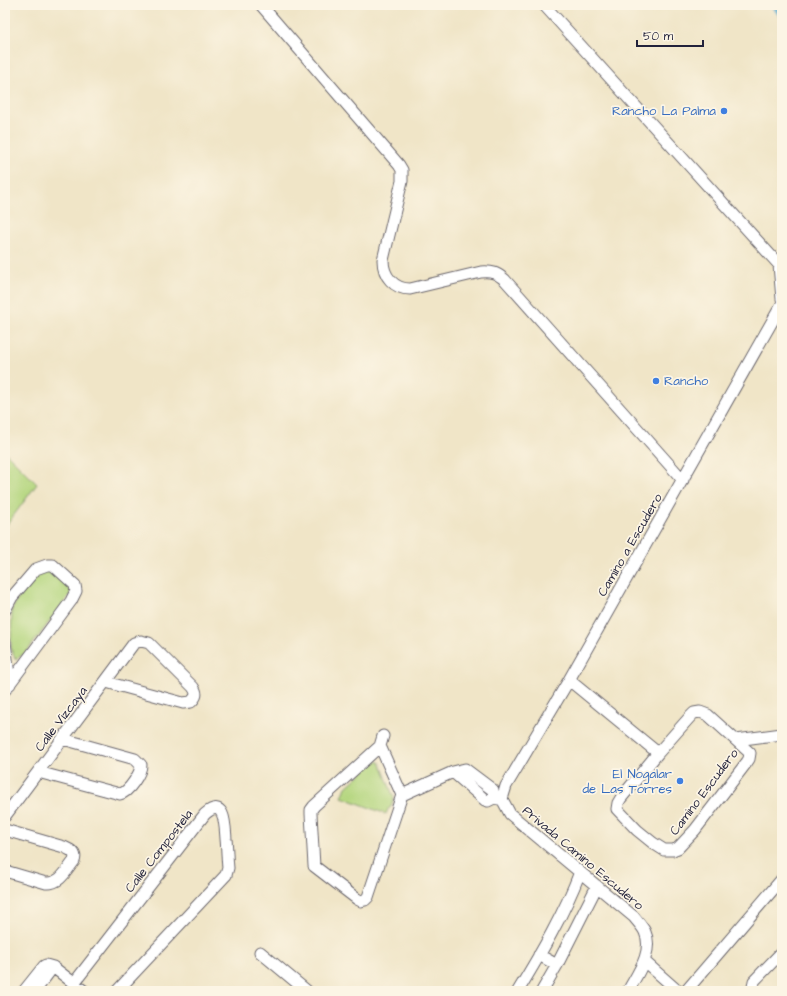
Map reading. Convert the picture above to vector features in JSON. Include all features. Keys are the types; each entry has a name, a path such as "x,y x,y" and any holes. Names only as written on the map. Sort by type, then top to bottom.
{"street":[{"path":"261,5 402,170 402,181 383,260 386,275 395,286 410,289 481,272 491,271 498,274 683,480"},
{"path":"544,5 781,267 782,299"},
{"name":"Camino a Escudero","path":"498,799 569,680 782,304"},
{"path":"5,610 12,597 36,569 41,566 53,565 75,585 76,591 71,601 7,687"},
{"name":"Calle Vizcaya","path":"5,816 134,643 141,641 149,643 197,692 196,697 187,704 106,682"},
{"path":"5,642 7,687"},
{"path":"569,680 658,753"},
{"name":"Camino Escudero","path":"700,712 708,715 736,740 750,753 750,759 695,830 678,848 670,851 664,850 653,843 637,830 617,809 621,798 658,753 694,713 700,712"},
{"path":"736,740 782,734"},
{"path":"38,772 115,794 123,794 140,772 141,765 135,759 63,739"},
{"path":"402,795 382,741 311,810 310,814 314,866 361,901 365,900 368,896 402,795 453,772 485,800 488,801 498,799"},
{"name":"Privada Camino Escudero","path":"498,799 510,814 634,916 645,932 648,947 644,960 628,991"},
{"name":"Calle Compostela","path":"74,983 205,814 216,808 220,810 225,818 228,868 226,875 117,991"},
{"path":"5,830 64,847 75,854 74,862 60,879 52,884 5,871"},
{"path":"518,991 572,892 580,872"},
{"path":"686,991 782,880"},
{"path":"542,991 557,965 596,886"},
{"path":"260,952 307,991"},
{"path":"754,991 754,981 782,952"},
{"path":"539,955 557,965"},
{"path":"644,960 678,991"},
{"path":"31,989 44,966 49,965 84,991"}],"green space":[{"path":"5,452 37,484 5,527"},
{"path":"50,568 69,588 71,593 25,654 15,659 11,648 12,609 19,597 42,569"},
{"path":"375,761 380,762 394,798 391,807 388,809 386,814 342,797 346,787"}],"waterway":[{"path":"776,5 782,13"}],"place":[{"name":"Rancho La Palma","path":"724,111"},
{"name":"Rancho","path":"656,381"},
{"name":"El Nogalar de Las Torres","path":"680,781"}]}
